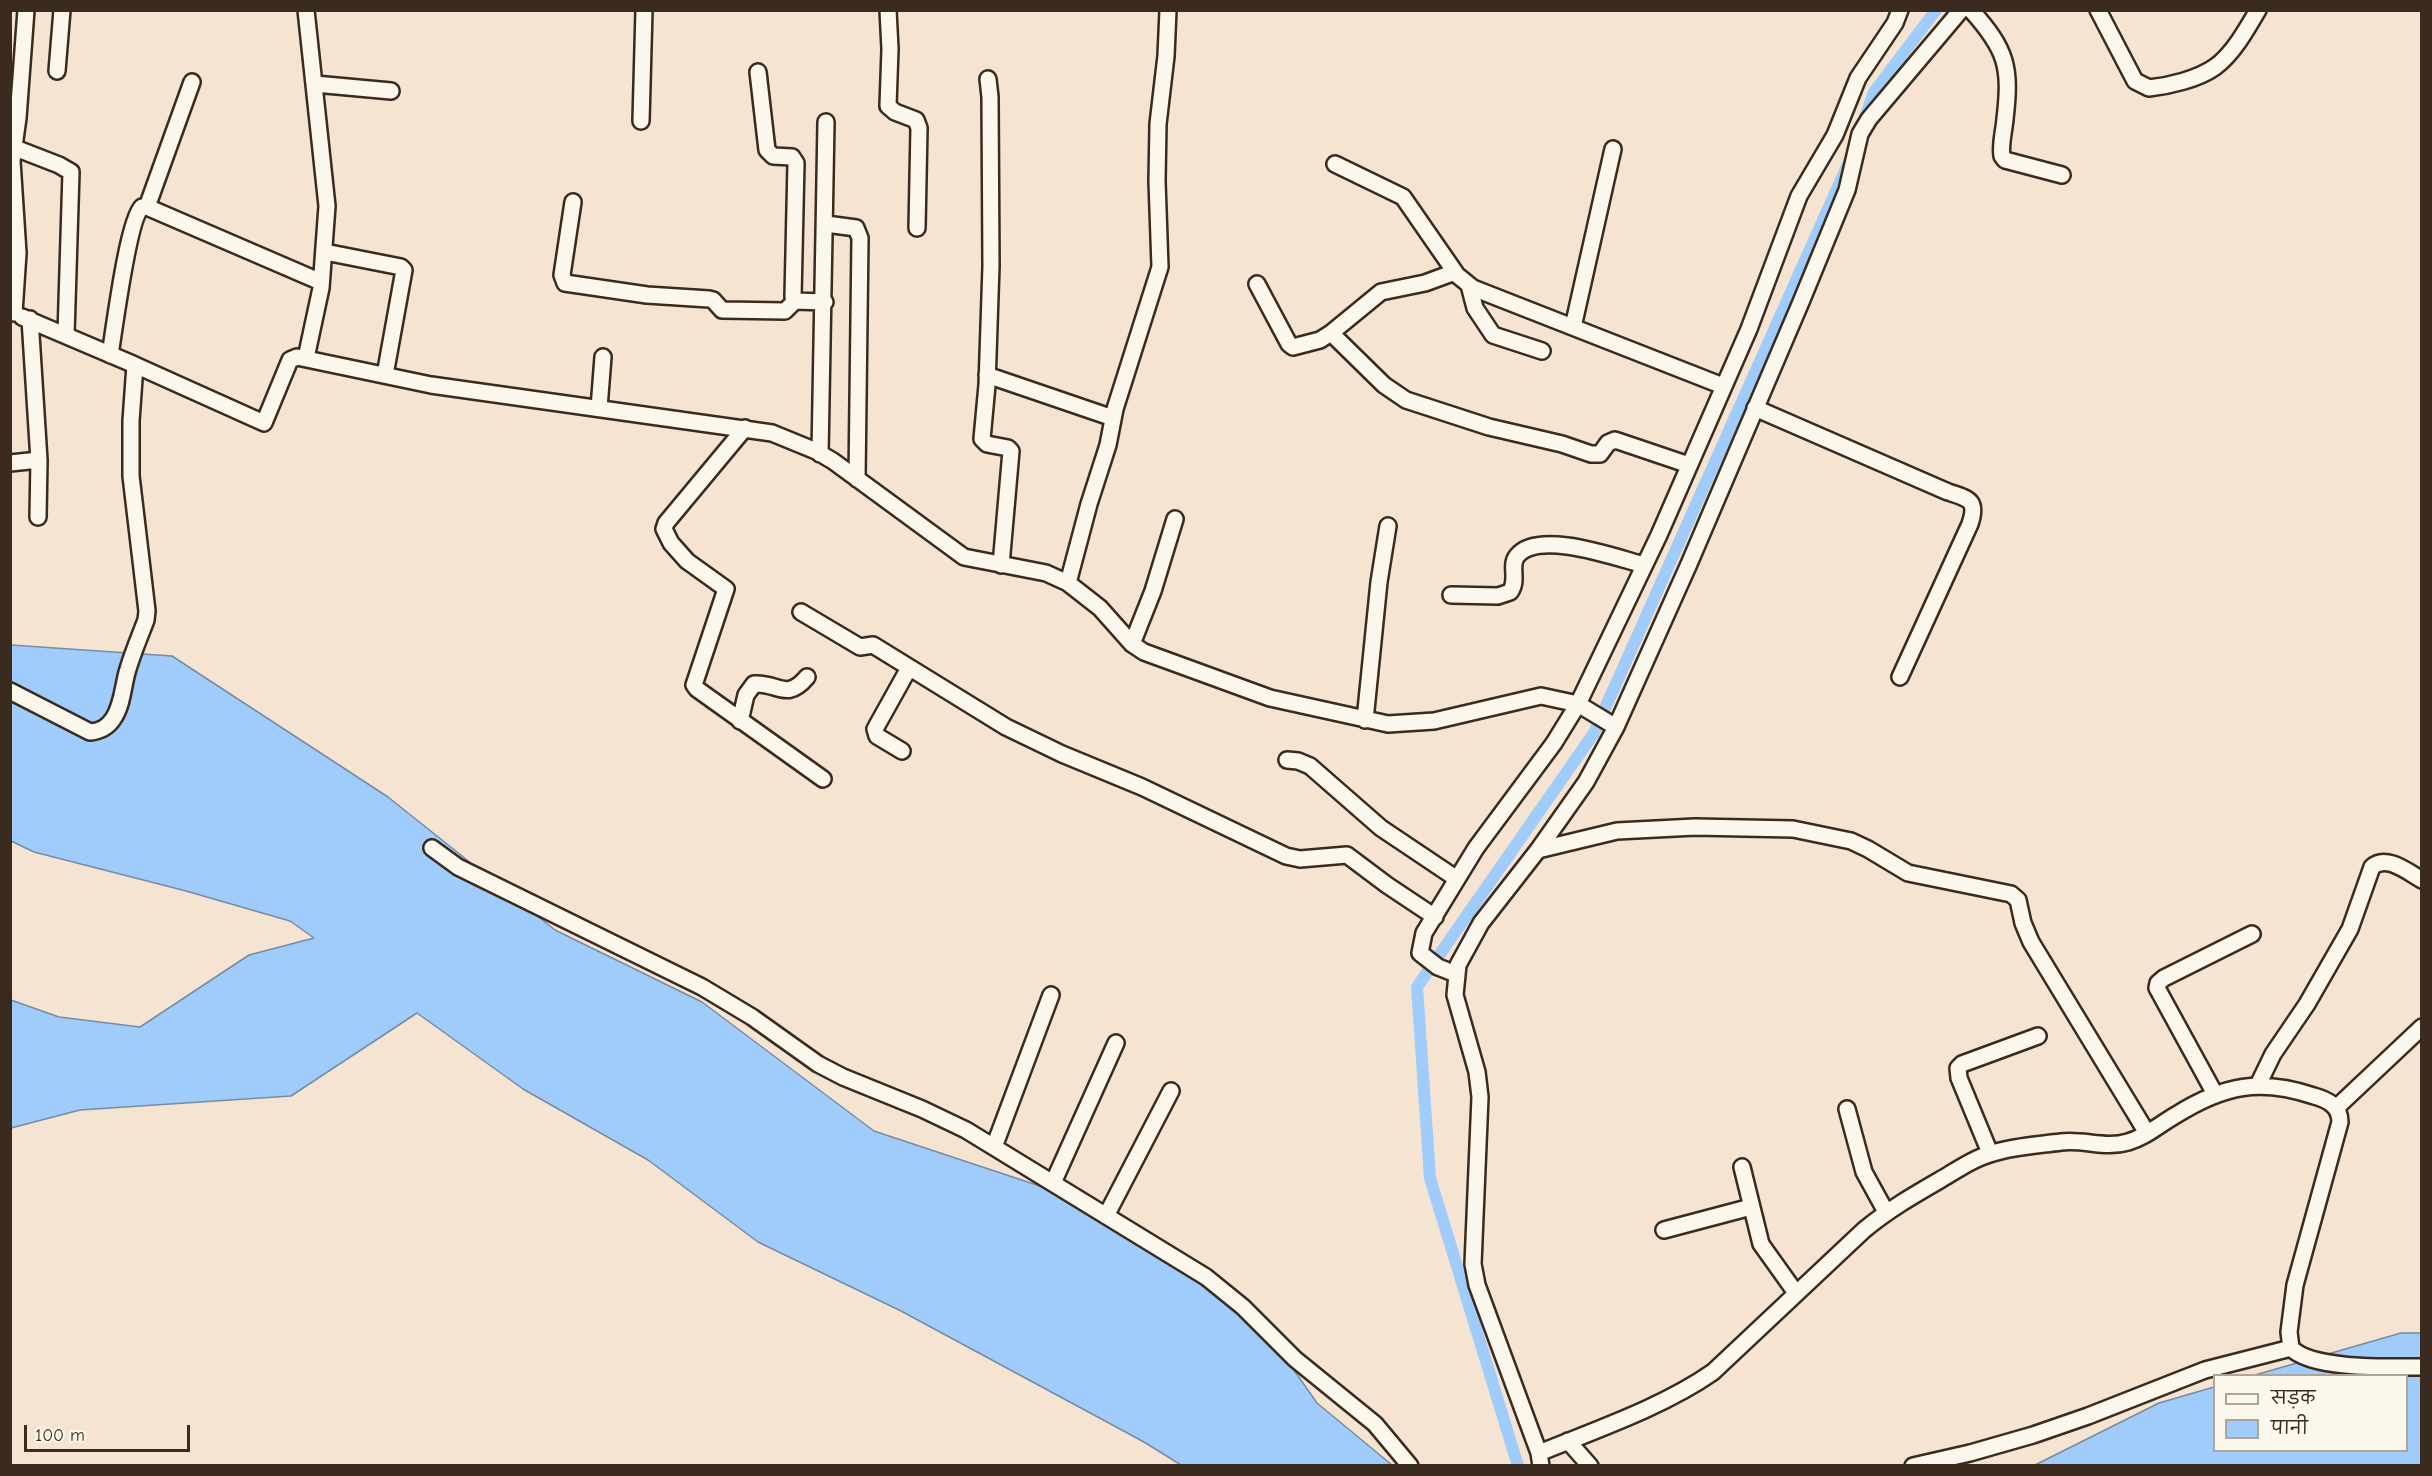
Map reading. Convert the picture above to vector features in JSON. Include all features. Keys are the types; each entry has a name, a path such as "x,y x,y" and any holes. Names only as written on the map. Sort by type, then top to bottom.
{"street":[{"path":"26,10 18,118 12,147 18,253 12,313 264,423 290,360 297,357 476,392 772,433 820,454 964,557 1046,573 1068,583 1100,608 1132,644 1159,658 1270,698 1388,724 1434,722 1541,696 1578,704 1604,720"},
{"path":"57,71 62,10"},
{"path":"306,10 326,188 325,252 315,325 306,358"},
{"path":"641,121 644,10"},
{"path":"888,10 890,50 888,106 895,112 916,120 919,128 917,228"},
{"path":"1068,583 1113,418 1160,267 1158,124 1166,56 1168,10"},
{"path":"1456,974 1438,967 1424,957 1420,953 1420,943 1476,848 1562,731 1578,704 1644,565 1749,329 1799,196 1835,135 1858,78 1895,23 1900,10"},
{"path":"1961,10 1869,119 1860,134 1847,190 1802,302 1689,564 1604,720 1586,782 1538,850 1481,923 1458,965 1455,995 1477,1072 1480,1097 1473,1264 1484,1306 1540,1459 1568,1441 1607,1426 1696,1384 1713,1372 1886,1212 1969,1163 1990,1153 2010,1148 2062,1142 2111,1146 2135,1140 2176,1114 2215,1094 2258,1085 2280,1085 2331,1102 2340,1114 2340,1122 2295,1285 2289,1332 2291,1348 2302,1356 2321,1361 2384,1367 2421,1367"},
{"path":"1971,10 1992,36 2007,66 2009,83 2002,156 2005,160 2062,175"},
{"path":"2097,10 2135,81 2149,88 2197,76 2215,67 2226,56 2258,10"},
{"path":"758,72 767,150 773,156 792,157 796,163 792,289 795,301"},
{"path":"988,79 991,266 982,439 987,444 1008,448 1011,455 1000,565"},
{"path":"147,207 192,82"},
{"path":"315,84 392,92"},
{"path":"820,454 825,302 826,122"},
{"path":"12,147 71,172 66,335"},
{"path":"1573,327 1613,149"},
{"path":"1335,164 1403,197 1455,272 1469,285 1723,386"},
{"path":"573,202 562,276 565,283 647,296 709,299 713,300 718,308 728,310 785,311 795,301 825,302"},
{"path":"110,355 128,248 136,215 141,208 147,207 321,282"},
{"path":"826,224 856,228 860,238 857,479"},
{"path":"325,252 401,267 404,270 385,375"},
{"path":"1257,284 1293,347 1320,340 1381,292 1425,283 1455,272"},
{"path":"1469,285 1475,308 1493,335 1542,351"},
{"path":"30,320 39,460 38,517"},
{"path":"1331,333 1384,385 1406,400 1489,427 1562,444 1591,454 1600,454 1608,443 1615,440 1689,465"},
{"path":"599,408 603,357"},
{"path":"10,691 90,732 105,727 114,719 118,709 128,668 147,612 131,476 131,422 135,365"},
{"path":"987,375 1113,418"},
{"path":"1755,408 1969,499 1973,506 1974,514 1970,524 1900,677"},
{"path":"745,428 666,523 664,529 671,543 687,561 726,589 694,685 740,721 823,779"},
{"path":"10,463 39,460"},
{"path":"1132,644 1153,591 1175,519"},
{"path":"1365,720 1379,582 1388,526"},
{"path":"1451,595 1498,596 1510,591 1515,583 1517,556 1524,551 1548,544 1565,544 1644,565"},
{"path":"801,612 860,647 873,645 1006,727 1142,787 1286,856 1300,859 1347,855 1435,917"},
{"path":"902,752 877,736 875,729 909,668"},
{"path":"740,721 746,695 754,684 788,690 800,686 807,677"},
{"path":"1287,760 1298,761 1310,766 1381,828 1457,879"},
{"path":"1538,850 1617,831 1695,827 1793,829 1851,841 1908,873 2011,894 2018,900 2023,923 2031,942 2147,1133"},
{"path":"432,848 458,867 729,1002 826,1068 946,1119 1206,1277 1226,1292 1295,1359 1375,1424 1410,1466"},
{"path":"2258,1085 2273,1054 2307,1004 2350,929 2372,867 2376,863 2386,862 2421,880"},
{"path":"2215,1094 2157,988 2158,983 2252,934"},
{"path":"994,1147 1051,995"},
{"path":"2336,1108 2421,1027"},
{"path":"1990,1153 1959,1078 1958,1068 2038,1036"},
{"path":"1053,1183 1116,1043"},
{"path":"1106,1216 1171,1091"},
{"path":"1847,1110 1864,1173 1886,1212"},
{"path":"1742,1167 1761,1244 1796,1293"},
{"path":"1664,1230 1751,1207"},
{"path":"1913,1466 2033,1435 2205,1370 2291,1348"},
{"path":"1568,1441 1590,1466"}],"water":[{"path":"11,645 172,656 388,797 555,930 702,1002 874,1131 1088,1202 1242,1296 1317,1403 1392,1465 1181,1465 1144,1442 901,1311 758,1242 648,1160 523,1089 417,1013 291,1096 80,1110 11,1128 11,1000 59,1017 140,1027 249,955 314,938 290,921 186,891 34,852 11,841"},
{"path":"2401,1333 2421,1333 2421,1465 2033,1466 2159,1403 2213,1387 2213,1452 2408,1452 2408,1374 2258,1374"}],"waterway":[{"path":"1864,121 1874,92 1936,10"},
{"path":"1518,1466 1430,1178 1417,987 1594,733 1849,162"}]}
